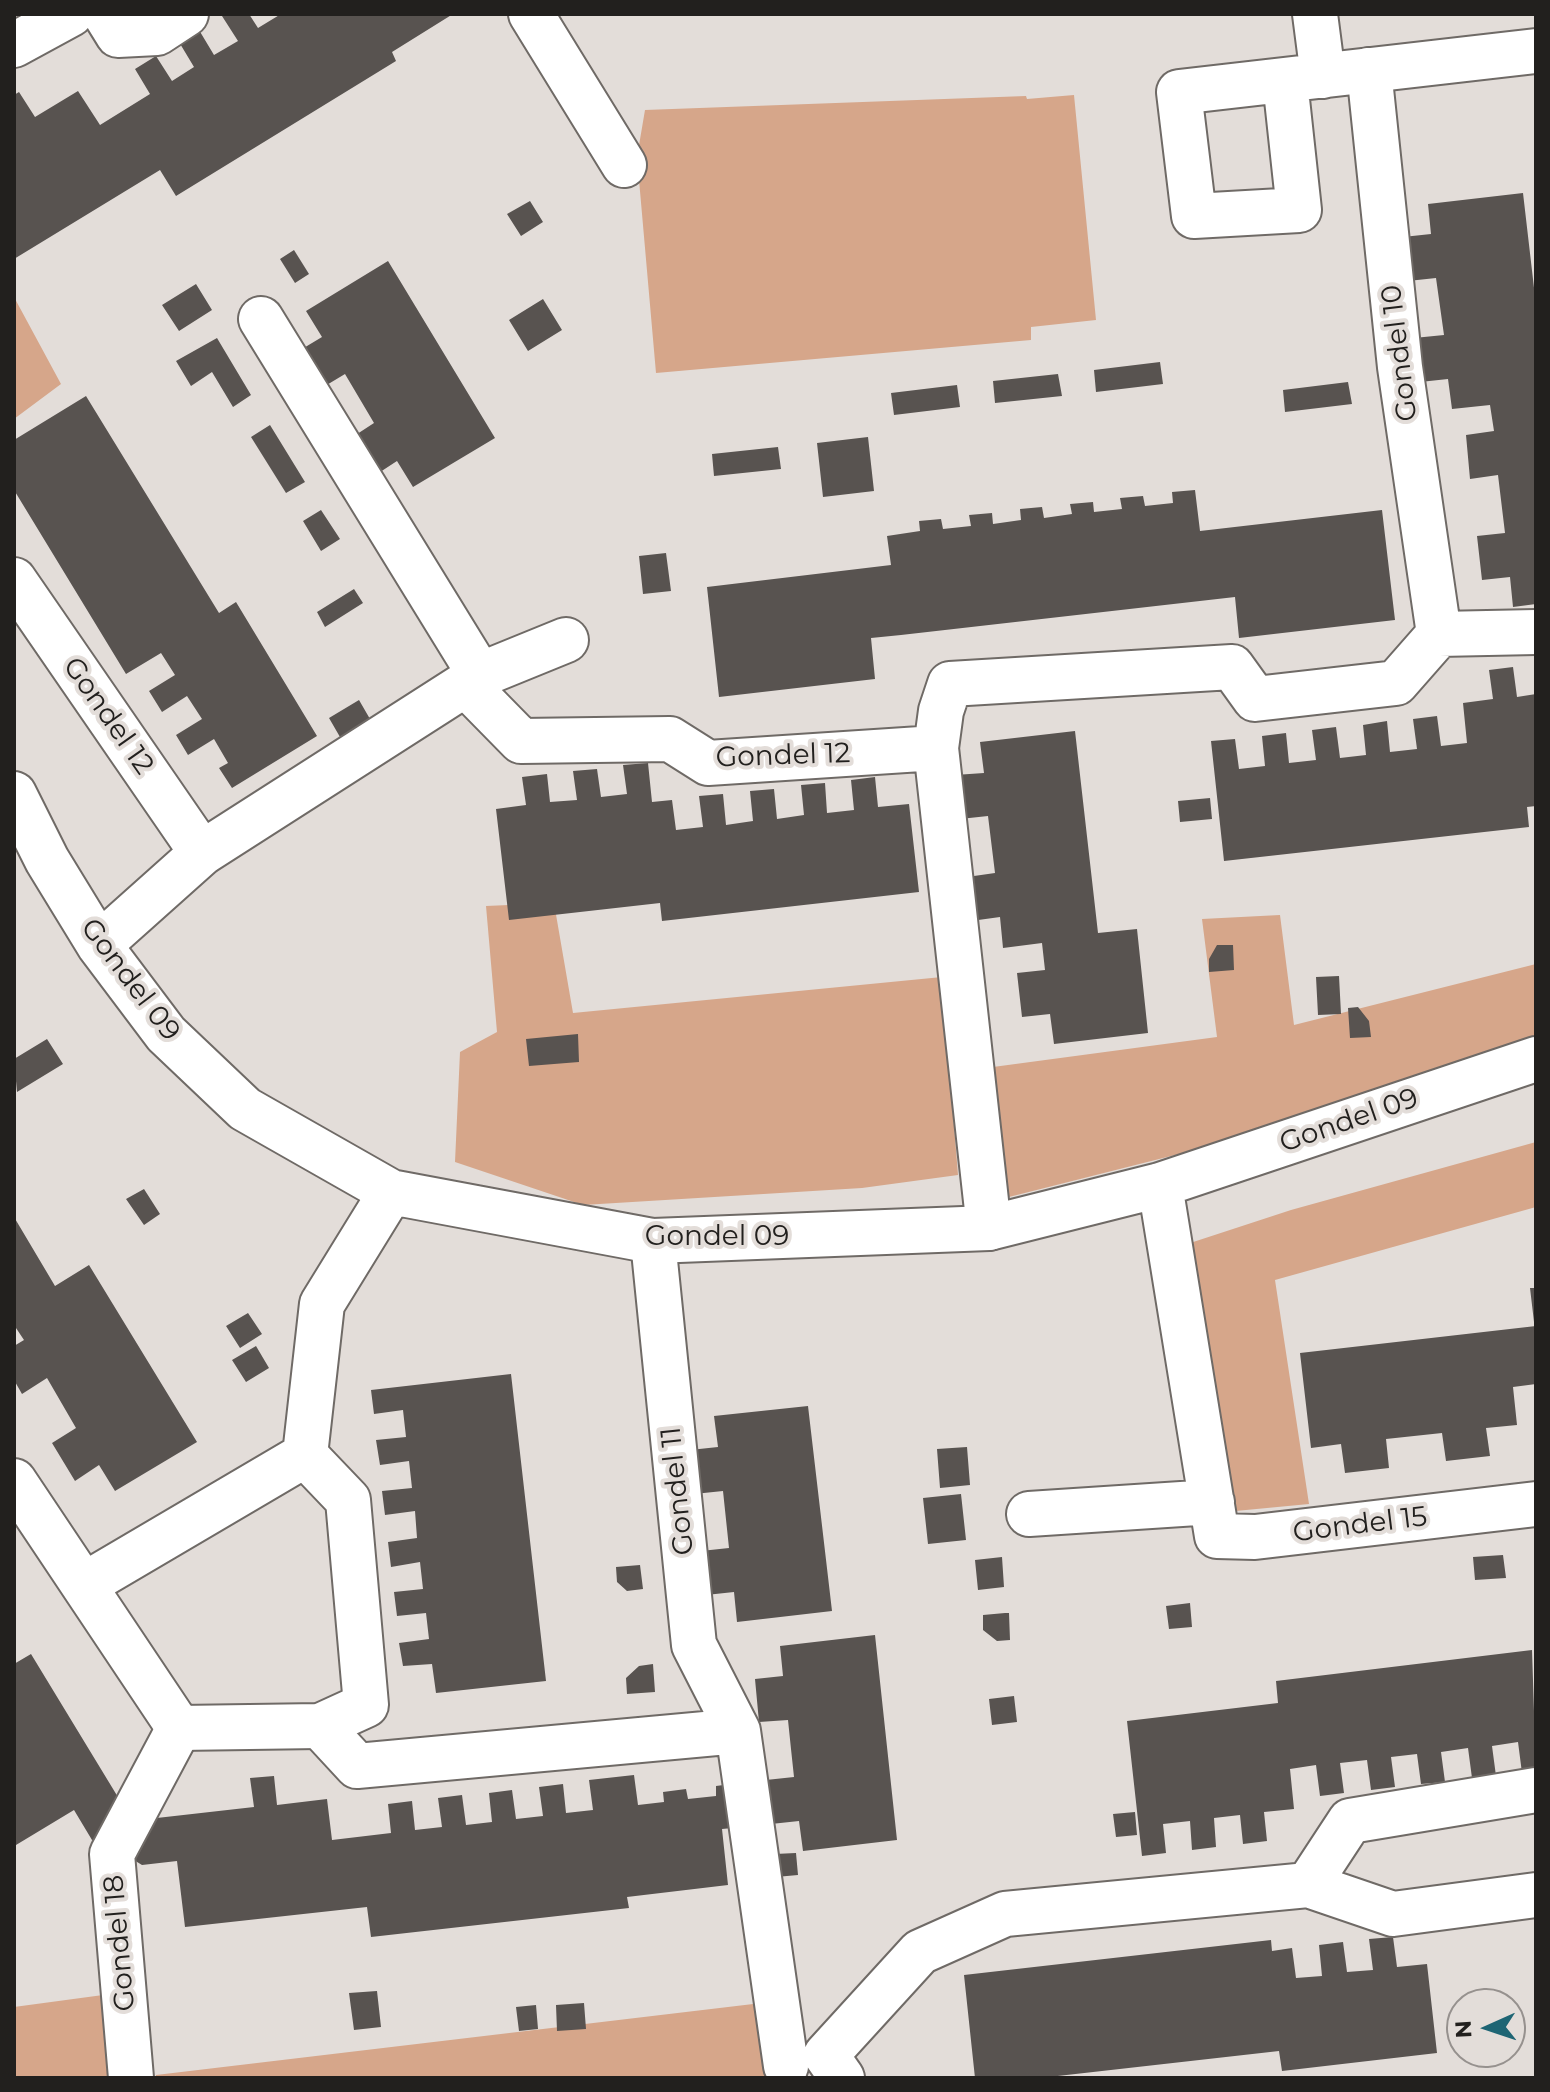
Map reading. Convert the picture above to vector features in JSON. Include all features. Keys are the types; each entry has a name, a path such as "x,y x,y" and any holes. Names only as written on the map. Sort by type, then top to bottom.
{"street":[{"path":"14,45 71,14"},
{"path":"105,14 118,35 157,33 186,14"},
{"path":"531,14 624,165"},
{"path":"1315,14 1304,79 1536,51"},
{"name":"Gondel 10","path":"1369,70 1400,367 1439,634"},
{"name":"Gondel 12","path":"261,319 474,681 521,741 670,739 708,763 936,748"},
{"name":"Gondel 12","path":"14,580 202,853"},
{"path":"989,1228 936,748 941,711 950,684 1232,667 1255,699 1396,683 1439,634 1536,632"},
{"path":"99,945 202,853 474,681 566,640"},
{"name":"Gondel 09","path":"14,794 47,860 99,945 166,1034 245,1109 391,1192 653,1241 989,1228 1160,1185 1536,1059"},
{"name":"Gondel 15","path":"1160,1185 1217,1536 1255,1537 1536,1504"},
{"path":"305,1455 322,1304 391,1192"},
{"name":"Gondel 11","path":"653,1241 694,1645 738,1731 786,2066"},
{"path":"84,1585 305,1455"},
{"path":"14,1481 179,1728 320,1726 366,1705 348,1500 305,1455"},
{"path":"1029,1514 1212,1502"},
{"path":"320,1726 357,1766 738,1731"},
{"name":"Gondel 18","path":"131,2078 112,1854 179,1728"},
{"path":"1308,1885 1350,1821 1536,1790"},
{"path":"842,2078 826,2055 920,1952 1005,1914 1308,1885 1393,1914 1536,1895"}],"shaded area":[{"path":"1074,95 1096,320 1031,327 1031,340 656,373 637,157 645,110"},
{"path":"14,297 61,384 14,419"},
{"path":"554,903 573,1013 942,977 958,1175 862,1188 583,1205 455,1162 460,1052 497,1032 486,906"},
{"path":"1280,915 1294,1025 1536,964 1536,1047 1262,1133 1005,1198 993,1067 1217,1037 1202,919"},
{"path":"1536,1142 1536,1207 1275,1280 1309,1504 1225,1512 1181,1246 1291,1210"},
{"path":"103,1995 116,2078 14,2078 14,2007"},
{"path":"770,2002 779,2078 156,2078 156,2075"}],"building":[{"path":"249,14 258,28 281,14 453,14 392,52 396,61 176,196 160,170 14,259 14,95 19,92 35,117 78,91 100,125 150,94 135,69 156,56 172,81 194,67 179,42 199,30 214,55 238,41 222,16"},
{"path":"1523,193 1536,305 1536,604 1513,607 1510,577 1482,580 1477,536 1505,533 1498,475 1470,479 1466,435 1494,431 1490,405 1452,409 1448,379 1420,382 1414,338 1444,335 1436,278 1408,281 1403,237 1431,234 1428,204"},
{"path":"530,201 543,222 521,236 507,214"},
{"path":"294,250 309,274 295,283 280,259"},
{"path":"388,261 495,438 413,487 397,461 374,476 351,438 374,423 345,374 320,389 297,352 322,337 306,311"},
{"path":"196,284 212,310 179,331 162,305"},
{"path":"543,299 562,330 528,351 509,320"},
{"path":"217,338 251,395 233,407 212,372 191,386 176,361"},
{"path":"1160,362 1163,384 1096,392 1094,370"},
{"path":"1058,374 1062,396 995,403 993,381"},
{"path":"1348,382 1352,404 1285,412 1283,390"},
{"path":"957,385 960,407 894,415 891,393"},
{"path":"86,396 219,613 236,602 317,736 232,788 219,768 228,763 214,739 188,755 176,735 202,719 187,696 162,712 149,691 175,675 161,653 126,674 14,490 14,440"},
{"path":"270,425 305,482 286,493 251,437"},
{"path":"868,437 874,491 823,497 817,443"},
{"path":"778,447 781,469 714,476 712,454"},
{"path":"1195,490 1200,531 1382,510 1395,620 1239,638 1235,597 871,638 875,679 719,697 707,587 891,565 887,536 920,531 919,521 941,519 943,529 971,526 969,515 992,513 993,524 1021,520 1020,509 1042,507 1044,518 1072,514 1070,504 1093,502 1094,512 1122,509 1120,498 1143,496 1145,506 1173,503 1172,492"},
{"path":"321,510 340,539 321,551 303,521"},
{"path":"666,553 671,591 643,594 639,556"},
{"path":"354,589 363,603 325,627 317,612"},
{"path":"1513,667 1517,697 1536,694 1536,806 1527,807 1529,827 1224,861 1211,741 1235,739 1239,769 1265,766 1262,736 1286,733 1289,763 1316,760 1312,730 1336,727 1340,758 1366,755 1363,725 1387,721 1390,752 1417,749 1413,719 1437,716 1441,746 1467,743 1463,703 1493,699 1489,670"},
{"path":"359,700 370,719 340,737 329,718"},
{"path":"1075,731 1098,933 1137,929 1148,1033 1054,1044 1050,1014 1022,1017 1017,973 1045,970 1042,943 1003,948 1000,917 971,921 967,877 995,873 988,816 960,819 955,775 984,773 980,742"},
{"path":"648,763 652,802 672,800 676,830 703,827 699,796 723,794 726,825 753,821 750,791 774,789 777,819 804,815 801,785 825,783 827,813 854,810 851,780 875,777 878,807 909,804 919,892 662,921 660,903 509,920 496,809 526,805 522,777 547,774 550,802 577,800 573,771 597,769 601,797 627,794 623,765"},
{"path":"1210,798 1212,819 1180,822 1178,801"},
{"path":"1217,945 1233,945 1234,970 1209,972 1209,959"},
{"path":"1339,976 1341,1014 1318,1015 1316,977"},
{"path":"1358,1007 1369,1021 1371,1037 1350,1038 1348,1008"},
{"path":"578,1034 579,1062 529,1066 526,1039"},
{"path":"47,1039 63,1064 17,1092 14,1059"},
{"path":"144,1189 160,1214 144,1225 126,1199"},
{"path":"14,1217 55,1286 89,1265 197,1442 115,1491 99,1465 75,1481 52,1443 76,1428 47,1378 22,1394 14,1380 14,1346 24,1340 14,1325"},
{"path":"1530,1288 1536,1288 1536,1322 1534,1322"},
{"path":"248,1313 262,1334 240,1348 226,1326"},
{"path":"1536,1326 1536,1384 1513,1387 1517,1425 1486,1428 1490,1456 1446,1461 1442,1433 1386,1439 1389,1468 1345,1473 1341,1444 1311,1448 1300,1353"},
{"path":"256,1346 269,1368 246,1382 232,1360"},
{"path":"511,1374 546,1681 436,1693 432,1664 403,1666 399,1643 429,1639 426,1613 397,1616 394,1592 423,1589 420,1562 391,1567 388,1542 417,1538 415,1511 385,1515 382,1491 412,1488 409,1461 380,1465 376,1440 406,1437 403,1410 374,1414 371,1390"},
{"path":"808,1406 832,1611 737,1622 734,1592 706,1595 701,1551 729,1548 723,1491 694,1494 690,1450 718,1447 714,1416"},
{"path":"967,1447 970,1485 940,1488 937,1449"},
{"path":"961,1494 966,1540 928,1544 923,1498"},
{"path":"1503,1555 1506,1578 1475,1580 1473,1557"},
{"path":"1002,1557 1004,1587 978,1590 975,1560"},
{"path":"640,1565 643,1589 627,1591 617,1582 616,1567"},
{"path":"1190,1603 1192,1627 1169,1629 1166,1606"},
{"path":"1009,1613 1010,1640 997,1641 983,1630 983,1615"},
{"path":"875,1635 897,1840 803,1851 799,1821 771,1824 766,1780 794,1777 788,1720 759,1722 755,1679 783,1676 780,1646"},
{"path":"1532,1650 1536,1772 1522,1773 1518,1742 1492,1746 1496,1776 1472,1778 1468,1748 1441,1752 1445,1782 1421,1784 1417,1754 1391,1757 1395,1787 1371,1790 1367,1760 1340,1763 1344,1793 1320,1796 1316,1765 1290,1769 1294,1809 1264,1812 1267,1841 1243,1844 1240,1815 1214,1818 1216,1847 1192,1850 1190,1821 1163,1824 1166,1853 1142,1856 1127,1721 1278,1703 1276,1681"},
{"path":"31,1654 124,1807 105,1846 92,1840 74,1810 16,1845 14,1841 14,1664"},
{"path":"653,1664 655,1692 627,1694 626,1678 639,1666"},
{"path":"1014,1696 1017,1722 992,1725 989,1699"},
{"path":"634,1775 638,1805 664,1802 663,1792 686,1789 688,1799 716,1796 716,1786 739,1783 743,1827 722,1829 728,1885 627,1897 629,1908 371,1937 367,1907 185,1927 177,1861 142,1865 129,1857 148,1819 254,1807 250,1778 274,1776 277,1805 327,1799 332,1840 391,1833 388,1804 412,1801 415,1830 442,1827 438,1798 462,1795 466,1825 492,1822 489,1793 512,1790 516,1819 543,1816 539,1787 563,1784 566,1813 593,1810 589,1780"},
{"path":"1135,1812 1137,1835 1116,1837 1113,1814"},
{"path":"796,1853 798,1875 776,1877 775,1854"},
{"path":"1393,1937 1397,1967 1427,1964 1437,2053 1282,2071 1279,2051 1040,2078 975,2078 964,1975 1271,1940 1272,1951 1292,1948 1296,1978 1322,1976 1319,1945 1343,1942 1347,1972 1373,1970 1369,1939"},
{"path":"377,1991 381,2027 354,2030 349,1993"},
{"path":"584,2003 586,2029 557,2031 556,2005"},
{"path":"536,2005 538,2029 519,2031 516,2007"}]}
